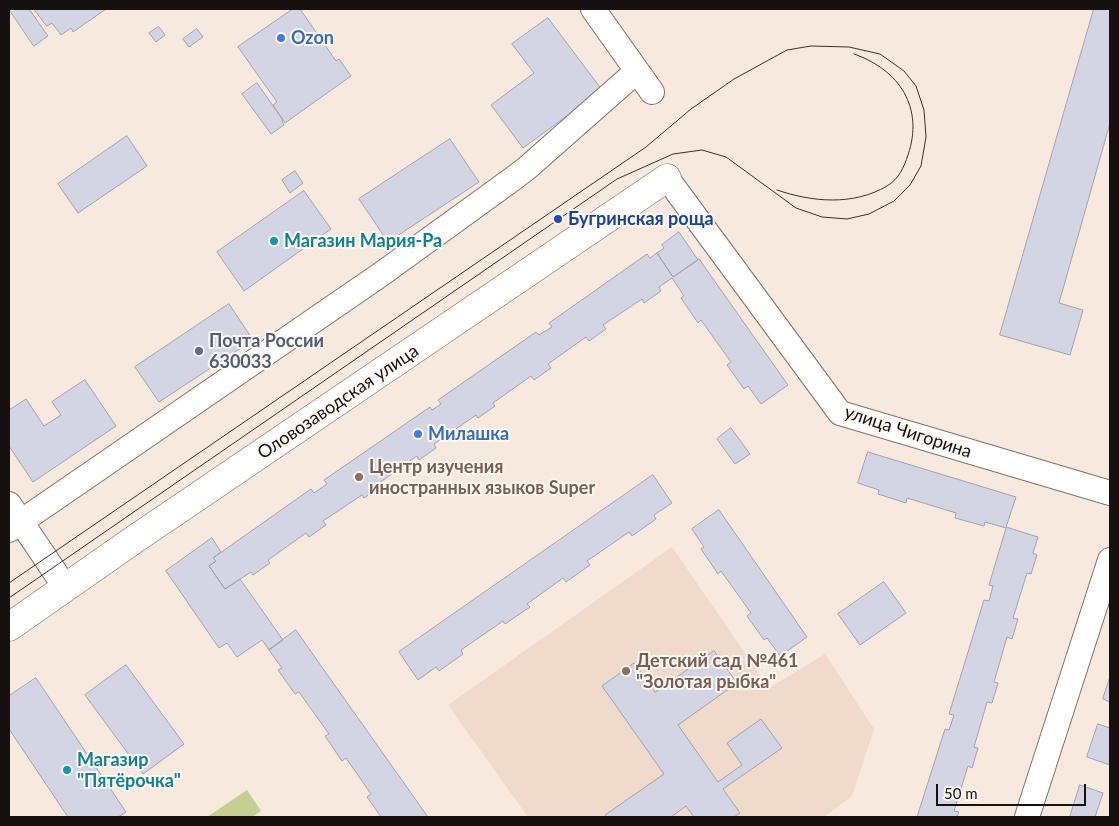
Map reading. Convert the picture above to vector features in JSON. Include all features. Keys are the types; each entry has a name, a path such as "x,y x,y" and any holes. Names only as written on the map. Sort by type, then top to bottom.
{"street":[{"path":"593,9 652,92"},
{"path":"66,587 13,518 380,275 521,173 637,71"},
{"name":"улица Чигорина","path":"668,178 840,413 1110,493"},
{"name":"Оловозаводская улица","path":"9,627 668,178"},
{"path":"1027,817 1110,560"}],"shaded area":[{"name":"Детский сад №461 \"Золотая рыбка\"","path":"672,547 769,688 825,654 874,729 852,796 824,817 528,817 448,705"}],"green space":[{"path":"247,790 261,811 252,817 207,817"}],"building":[{"path":"9,9 29,9 48,36 34,46"},
{"path":"34,9 106,9 73,32 71,28 61,35 52,23 47,26"},
{"path":"293,9 300,9 336,61 339,59 351,76 285,123 273,105 277,102 238,47"},
{"path":"1094,9 1110,9 1110,123 1059,303 1083,310 1070,355 1000,335"},
{"path":"548,18 602,90 523,148 491,105 534,73 512,44"},
{"path":"159,27 165,35 156,42 149,33"},
{"path":"197,29 203,37 189,47 183,39"},
{"path":"257,83 283,120 284,125 271,134 242,94"},
{"path":"127,136 147,166 78,213 58,184"},
{"path":"450,139 479,182 388,242 359,199"},
{"path":"295,171 303,183 290,193 282,180"},
{"name":"Магазин Мария-Ра","path":"304,191 331,229 244,291 217,252"},
{"path":"679,232 698,260 673,277 657,253 664,248 662,245"},
{"path":"657,253 673,277 699,259 788,385 761,404 748,386 744,389 727,365 731,362 701,320 698,323 681,298 684,296 672,278 659,287 661,291 644,303 642,299 603,325 606,329 589,341 586,337 548,364 551,368 534,380 531,376 493,403 495,406 478,418 476,415 434,444 436,448 419,460 417,456 379,483 381,486 364,498 362,495 323,521 326,525 309,537 306,533 268,560 270,563 253,575 251,572 225,589 209,566 216,561 213,558 311,489 314,493 327,484 324,480 430,407 432,410 441,404 438,400 536,332 539,335 552,327 549,323 647,254 650,258"},
{"path":"229,304 253,340 159,402 135,367"},
{"path":"85,380 116,426 33,482 9,446 9,410 26,399 44,426 61,415 52,402"},
{"path":"731,428 750,454 735,464 717,439"},
{"path":"868,452 1016,497 1006,527 1038,537 1033,553 1037,555 1031,574 1027,573 1013,618 1018,619 1012,639 1007,637 994,682 998,683 992,703 987,702 974,747 978,748 972,768 968,766 954,811 959,812 957,817 917,817 945,729 949,730 954,715 949,714 984,600 989,601 993,586 989,585 1006,528 985,522 984,526 955,518 956,513 907,498 906,503 878,494 879,490 858,483"},
{"path":"653,475 672,503 654,515 656,519 632,536 629,532 587,561 590,565 566,582 563,578 527,604 530,607 505,624 503,621 461,650 463,654 439,671 436,667 418,680 399,652"},
{"path":"719,510 807,637 780,656 767,638 764,640 747,616 751,613 721,571 718,574 701,549 704,547 692,529"},
{"path":"212,538 221,552 213,558 216,561 209,566 225,589 240,579 283,640 269,650 262,640 237,657 227,643 219,648 166,571"},
{"path":"884,582 906,613 860,645 838,614"},
{"path":"296,630 428,817 381,817 367,797 371,794 346,758 342,761 325,736 329,734 299,692 295,694 278,670 282,668 269,650"},
{"path":"714,651 737,683 678,725 718,782 742,765 727,743 761,719 782,748 723,789 740,813 734,817 694,817 686,806 671,817 606,817 605,815 664,774 602,686 634,663 655,692"},
{"path":"126,665 184,744 143,774 85,695"},
{"path":"1110,677 1110,702 1103,699"},
{"name":"Магазир \"Пятёрочка\"","path":"36,678 126,812 118,817 68,817 9,729 9,696"},
{"path":"1098,724 1110,728 1110,765 1087,757"},
{"path":"1080,785 1103,793 1095,817 1070,817"}],"tram line":[{"path":"9,583 646,147 691,109 734,79 787,50 811,46 849,47 880,54 904,71 916,86 924,110 926,137 921,166 910,185 894,201 869,214 847,219 822,217 796,208 726,157 702,150 673,154 617,179 9,598"},
{"path":"777,190 818,199 832,200 860,197 887,186 901,172 912,138 913,122 910,107 896,81 884,70 854,54"}],"place":[{"name":"Ozon","path":"281,38"},
{"name":"Бугринская роща","path":"558,219"},
{"name":"Магазин Мария-Ра","path":"274,241"},
{"name":"Почта России 630033","path":"199,351"},
{"name":"Милашка","path":"418,434"},
{"name":"Центр изучения иностранных языков Super","path":"359,477"},
{"name":"Детский сад №461 \"Золотая рыбка\"","path":"626,671"},
{"name":"Магазир \"Пятёрочка\"","path":"67,770"}]}
